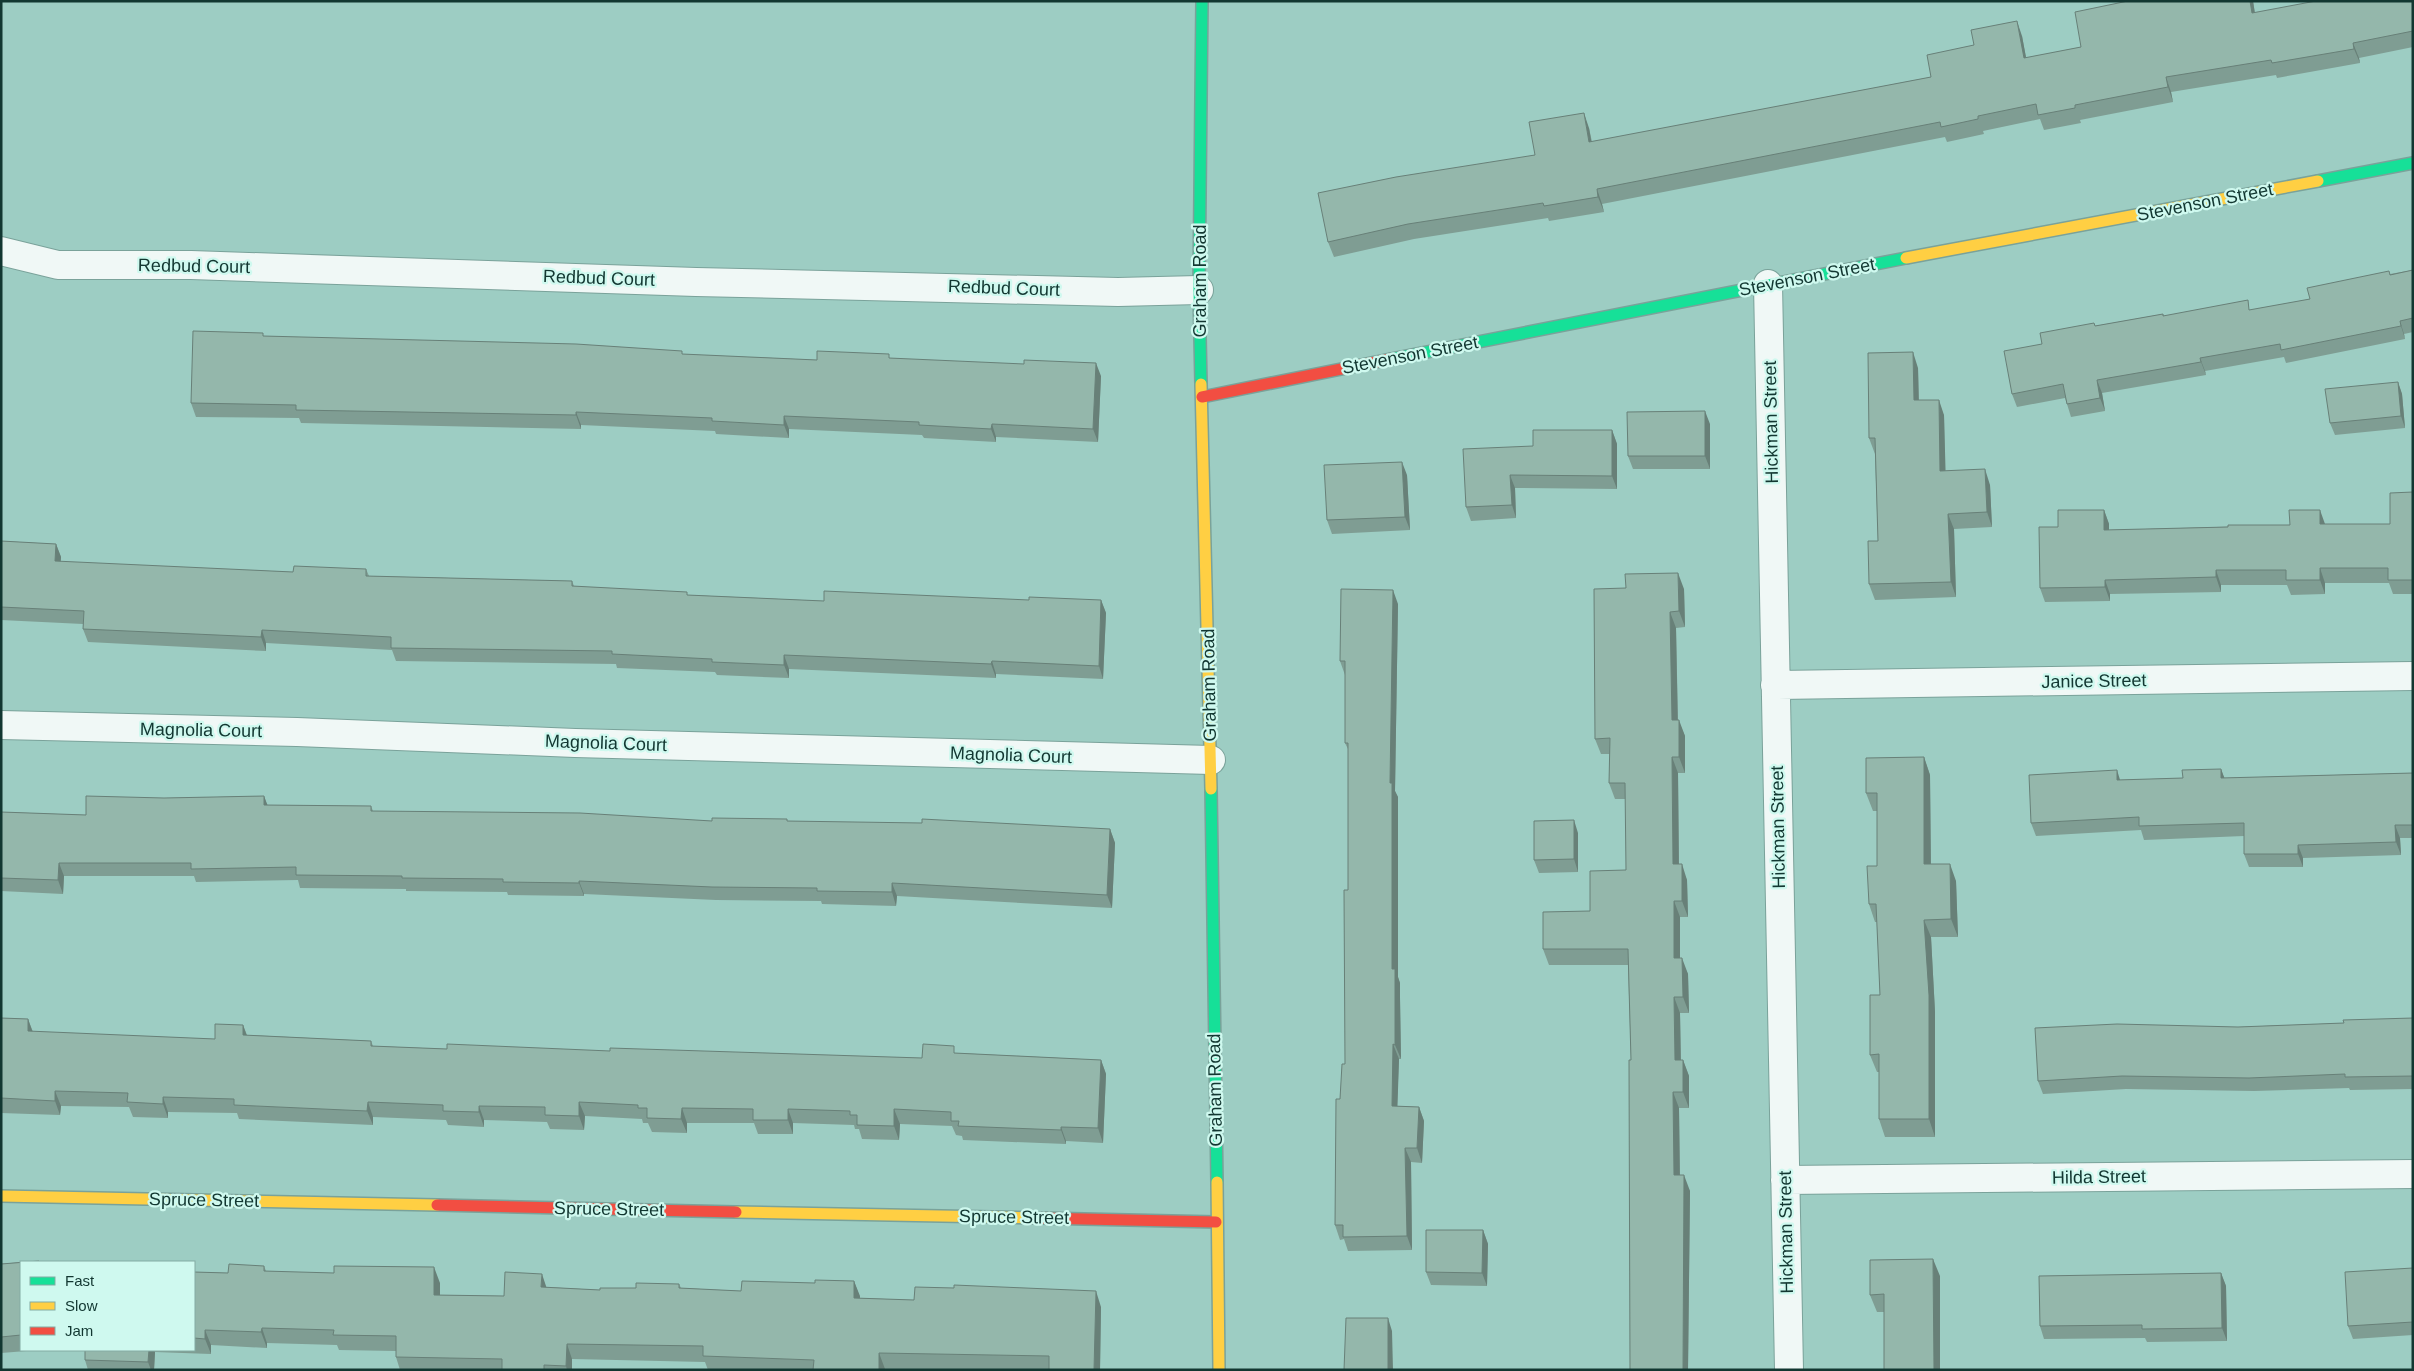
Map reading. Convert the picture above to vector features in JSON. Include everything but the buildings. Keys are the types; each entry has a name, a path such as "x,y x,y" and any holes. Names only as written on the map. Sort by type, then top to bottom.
{"street":[{"name":"Graham Road","path":"1202,1 1199,290 1211,760 1218,1370"},
{"name":"Stevenson Street","path":"1202,397 1768,284 2413,163"},
{"name":"Redbud Court","path":"1,252 58,265 190,265 696,282 1118,292 1199,290"},
{"name":"Hickman Street","path":"1768,284 1789,1370"},
{"name":"Janice Street","path":"1776,685 2413,676"},
{"name":"Magnolia Court","path":"1,725 296,732 575,743 1211,760"},
{"name":"Hilda Street","path":"1785,1180 2413,1174"},
{"name":"Spruce Street","path":"1,1196 1216,1222"}],"traffic: fast":[{"path":"1201,384 1199,290 1202,1"},
{"path":"2318,181 2413,163"},
{"path":"1391,359 1906,258"},
{"path":"1211,789 1217,1182"}],"traffic: slow":[{"path":"1906,258 2318,181"},
{"path":"1201,384 1211,789"},
{"path":"1217,1182 1219,1370"},
{"path":"1,1196 437,1205"},
{"path":"736,1212 1040,1218"}],"traffic: jam":[{"path":"1202,397 1391,359"},
{"path":"437,1205 736,1212"},
{"path":"1040,1218 1216,1222"}]}
